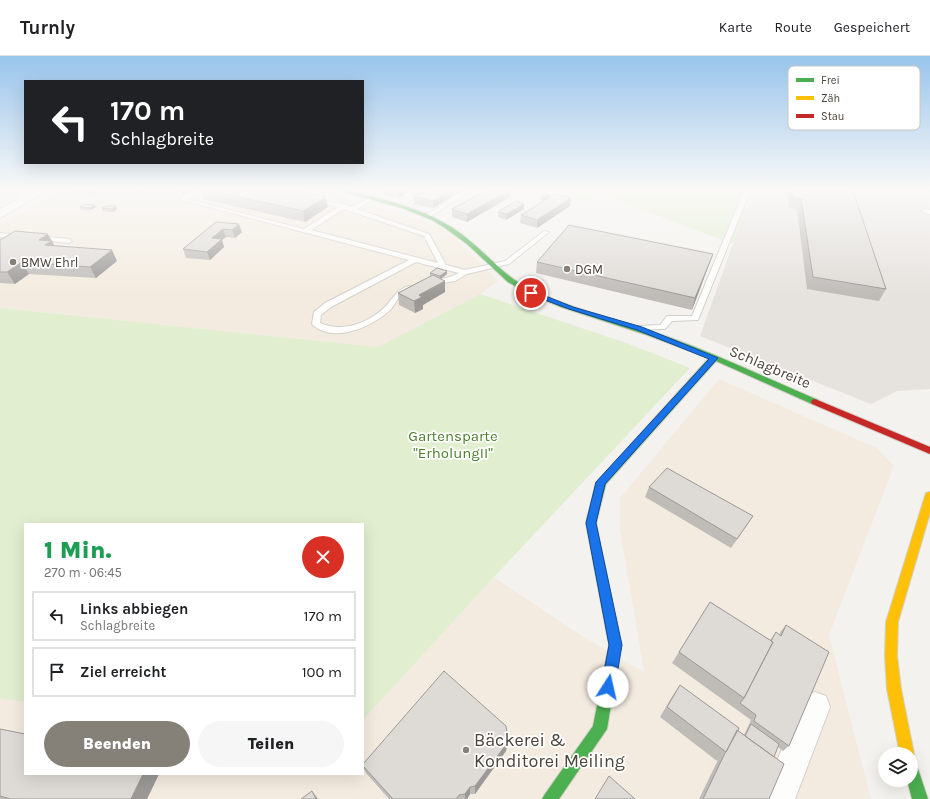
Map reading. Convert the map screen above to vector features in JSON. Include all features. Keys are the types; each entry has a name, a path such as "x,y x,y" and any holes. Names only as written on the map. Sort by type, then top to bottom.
{"street":[{"name":"Schlagbreite","path":"444,226 461,236 491,267 512,283 543,298 640,328 930,450"},
{"path":"550,799 600,729 615,645 591,523 601,482 714,358"},
{"path":"906,747 894,693 891,637 892,622 930,496"},
{"path":"778,799 815,707"},
{"path":"917,787 920,799"}],"lane":[{"path":"285,226 465,272"},
{"path":"305,231 313,226"},
{"path":"400,226 427,235 443,266"},
{"path":"640,328 662,327 670,318 684,320 695,318 733,226"},
{"path":"416,259 328,305 317,314 316,324 334,330 345,331 354,329 380,314 390,306 396,297 411,287 452,279 465,272 507,263 546,232"},
{"path":"0,236 69,241"}],"shaded area":[{"path":"0,226 436,226 453,236 498,281 480,294 378,347 0,308"},
{"path":"740,226 930,226 930,389 897,391 871,404 700,336"},
{"path":"719,379 877,448 894,466 829,635 871,799 0,799 0,698 24,702 24,775 364,775 364,719 494,577 583,637 644,672 620,530 620,498"}],"green space":[{"path":"684,226 740,226 733,244"},
{"name":"Gartensparte \"ErholungII\"","path":"480,294 629,344 690,368 494,577 364,719 364,523 24,523 24,702 0,698 0,308 378,347"}],"building":[{"path":"212,226 237,226 232,230 223,229 212,238 222,239 207,252 183,249"},
{"path":"568,226 713,254 695,298 537,262"},
{"path":"805,226 865,226 886,289 813,277"},
{"path":"15,231 48,234 39,240 52,241 45,245 112,250 90,267 22,262 7,272 0,272 0,240"},
{"path":"437,268 447,271 440,276 430,273"},
{"path":"433,275 445,281 419,295 422,297 414,301 398,293"},
{"path":"667,468 753,516 737,539 649,487"},
{"path":"710,602 773,642 744,698 679,652"},
{"path":"786,625 829,652 789,746 754,721 756,715 740,703 773,642 771,641 776,632 781,636"},
{"path":"444,671 506,726 508,742 475,786 470,787 465,794 459,795 456,799 393,799 364,767 364,763"},
{"path":"680,685 739,728 726,752 667,707"},
{"path":"751,724 779,744 774,757 745,736"},
{"path":"0,729 24,734 24,775 143,775 131,799 11,799 0,796"},
{"path":"737,730 784,764 769,799 703,799 725,753"},
{"path":"609,776 635,799 595,799"},
{"path":"312,791 316,799 301,799"}],"traffic: fast":[{"path":"446,226 469,242 510,280 530,292 581,312 650,333 686,346 815,402"},
{"path":"550,799 600,729 615,645 591,523 601,483 714,358"},
{"path":"917,787 920,799"}],"traffic: slow":[{"path":"906,747 894,689 891,656 892,622 930,496"}],"traffic: jam":[{"path":"815,402 930,451"}],"place":[{"name":"BMW Ehrl","path":"13,262"},
{"name":"DGM","path":"567,269"},
{"name":"Bäckerei & Konditorei Meiling","path":"466,750"}],"route":[{"path":"531,293 571,308 640,328 714,358 601,482 591,523 615,645 608,687"}]}
